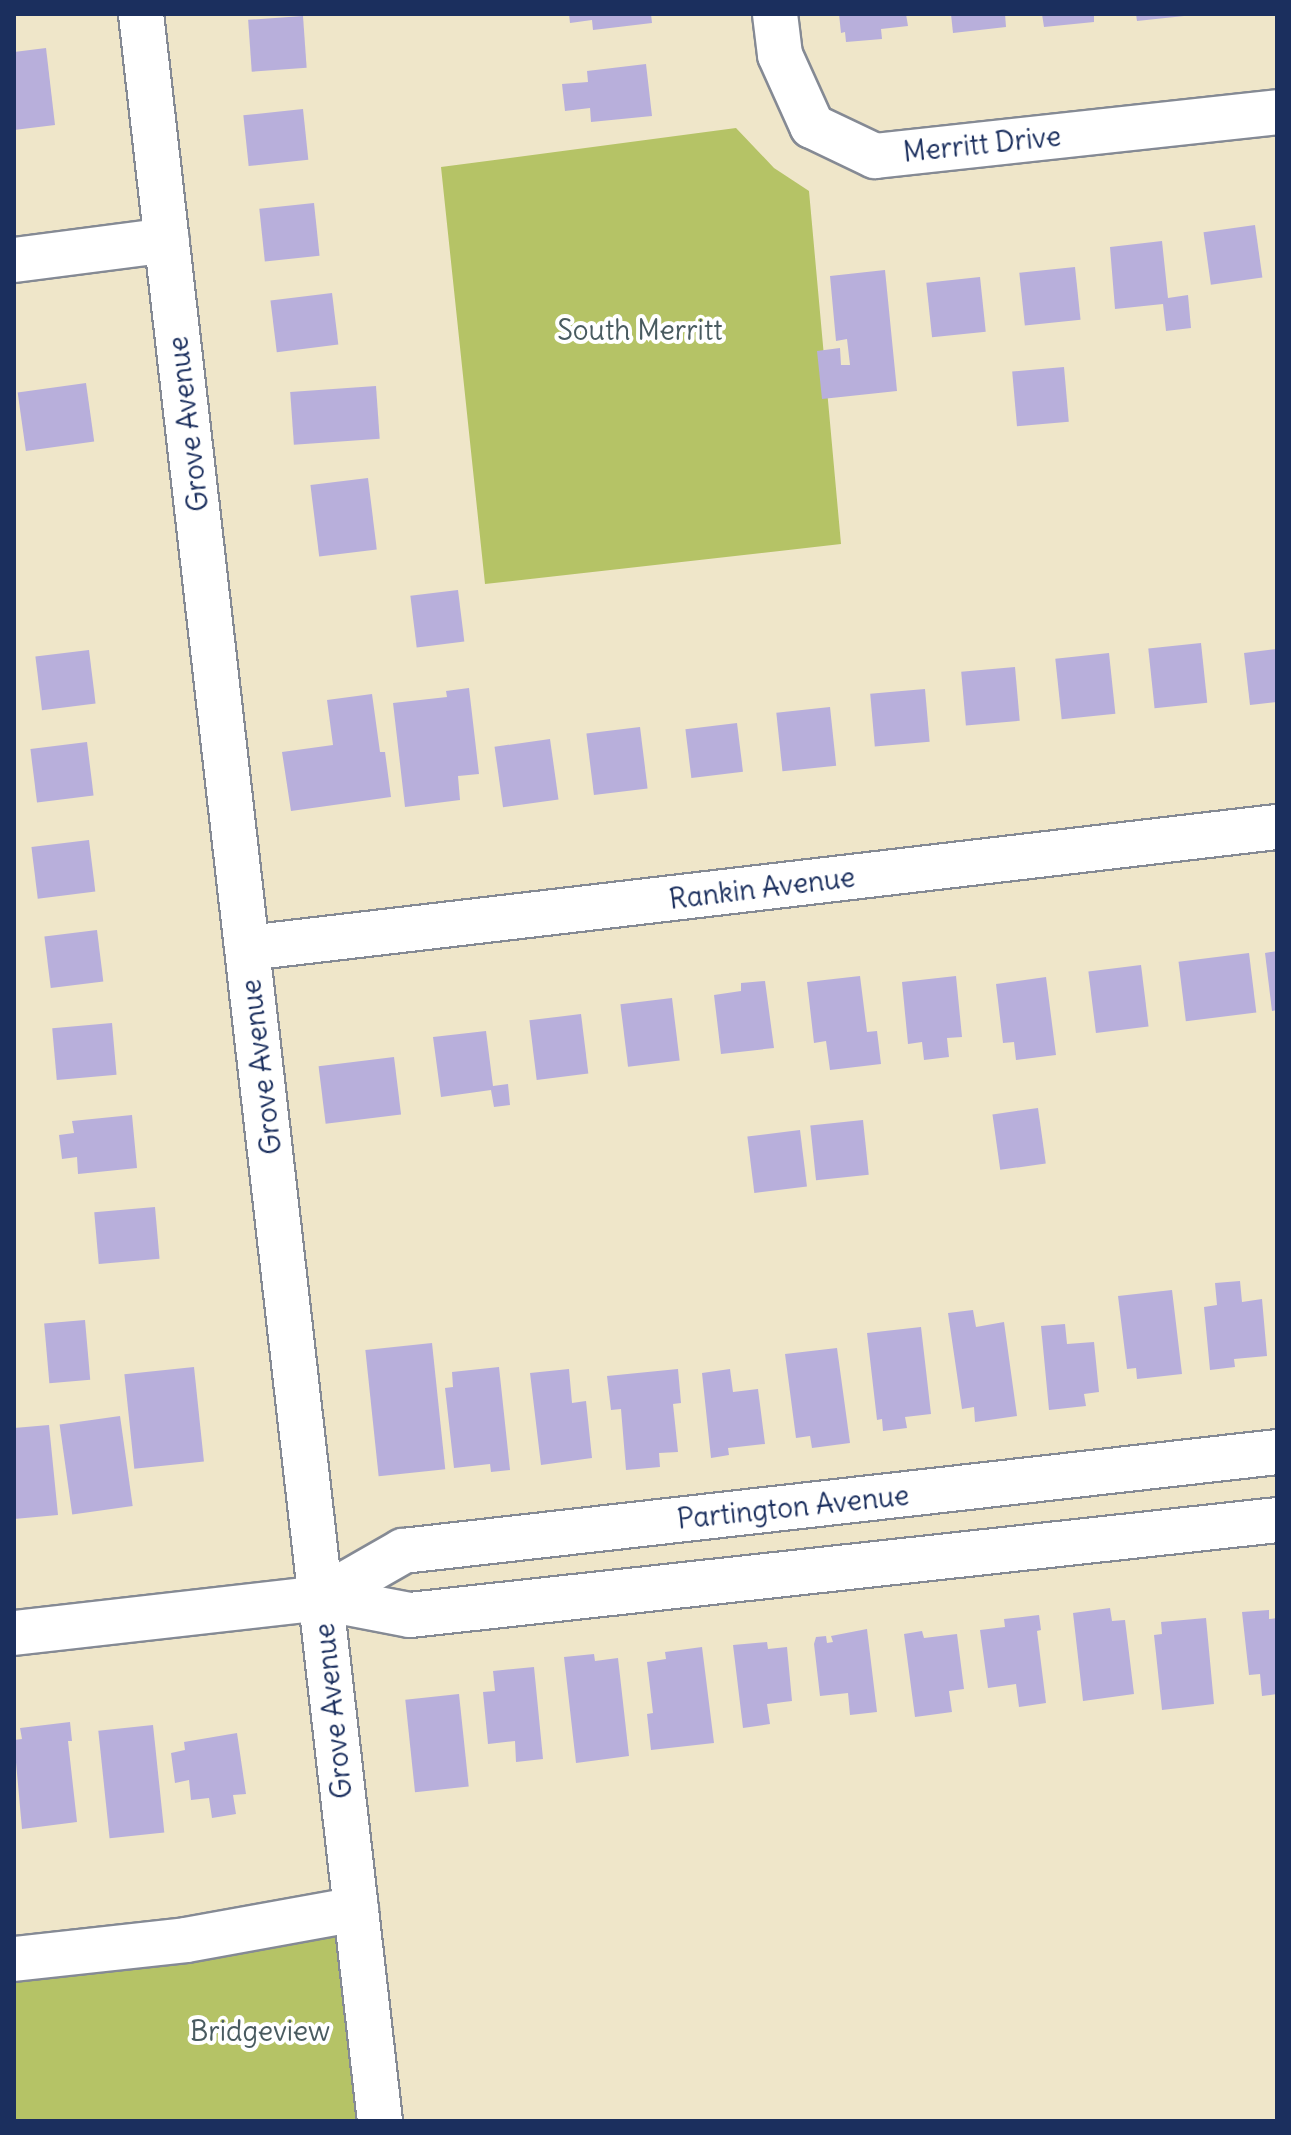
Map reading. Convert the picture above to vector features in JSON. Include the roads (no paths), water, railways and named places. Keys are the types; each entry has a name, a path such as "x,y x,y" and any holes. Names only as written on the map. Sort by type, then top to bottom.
{"street":[{"name":"Grove Avenue","path":"141,14 380,2121"},
{"name":"Merritt Drive","path":"775,14 780,55 812,126 875,156 1277,112"},
{"path":"14,260 167,240"},
{"name":"Rankin Avenue","path":"248,948 1277,827"},
{"name":"Partington Avenue","path":"321,1598 403,1551 1277,1452"},
{"name":"Partington Avenue","path":"14,1633 321,1598 410,1615 1277,1520"},
{"path":"14,1959 186,1940 356,1909"}],"park label":[{"name":"South Merritt","path":"640,330"},
{"name":"Bridgeview","path":"260,2031"}]}
